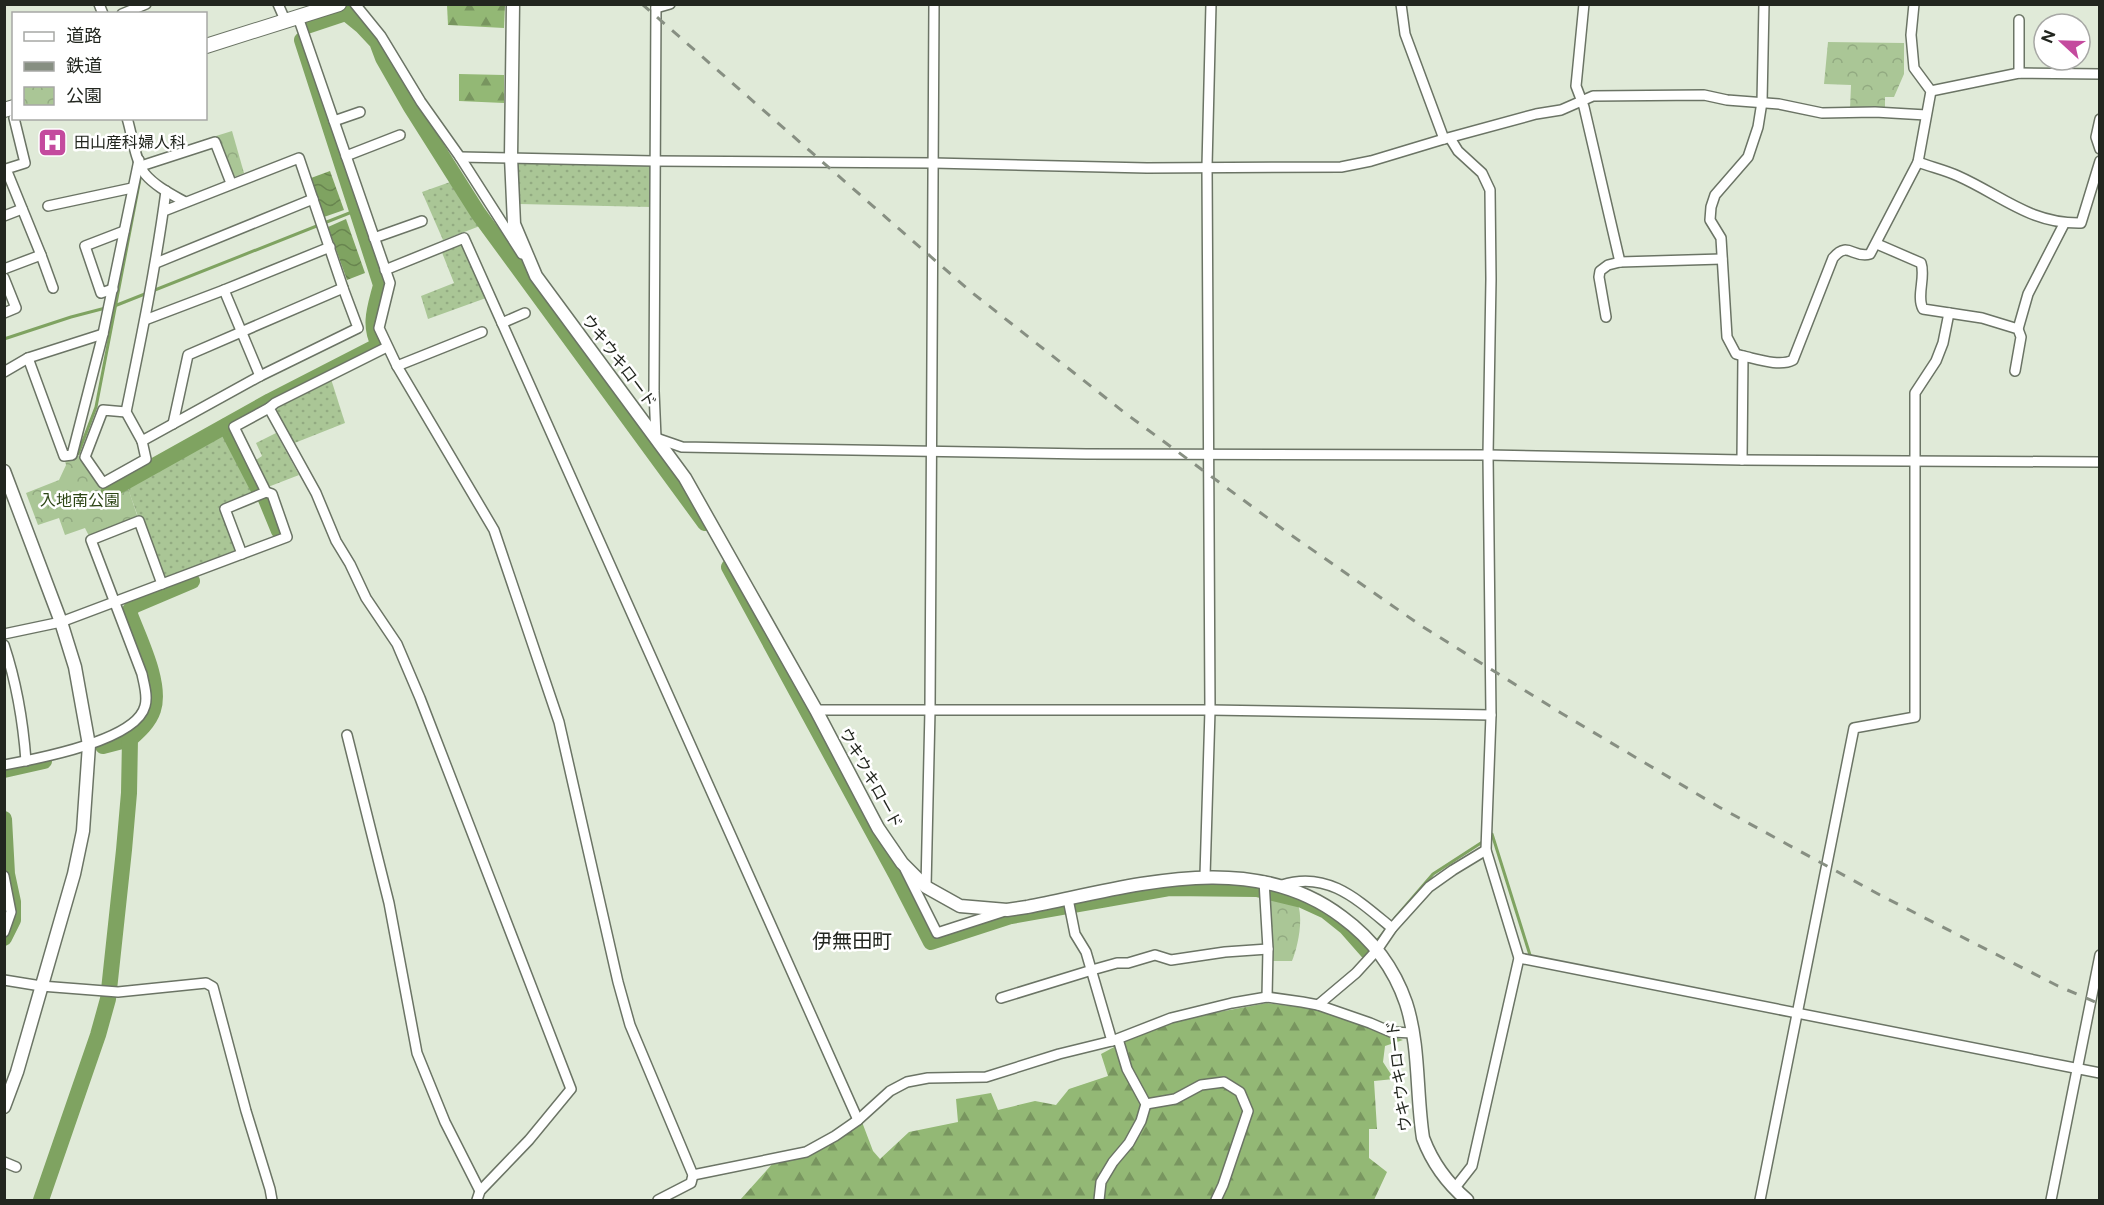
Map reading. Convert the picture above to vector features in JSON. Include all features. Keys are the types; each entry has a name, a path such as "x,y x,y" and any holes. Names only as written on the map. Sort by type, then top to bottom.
{"main road":[{"path":"207,46 339,4"}],"street":[{"path":"127,12 146,4"},
{"path":"278,4 291,19 334,121 386,270 390,283 379,328 397,366 494,530 559,722 618,982 630,1025 693,1175 691,1183 658,1200"},
{"path":"355,4 381,36 421,102 460,157 536,276"},
{"name":"ウキウキロード","path":"513,4 511,157 514,224 536,276 685,478 816,710 878,828 902,863 926,887 960,906 1007,910 1169,880 1206,876 1264,881 1282,885 1314,898 1361,933 1394,973 1413,1033 1423,1138 1428,1153 1454,1189 1467,1200"},
{"path":"670,4 656,6 654,161 656,438 682,447 1210,455 1488,455 1742,460 2100,462"},
{"path":"926,887 930,710 934,4"},
{"path":"1206,876 1210,710 1207,166 1211,4"},
{"path":"1401,4 1405,34 1447,138 1482,173 1490,190 1488,455 1491,715 1486,850 1519,958 1472,1166 1454,1189"},
{"path":"1584,4 1576,86 1584,107 1620,262"},
{"path":"1764,4 1762,102 1758,128 1748,156 1715,195 1710,220 1721,238 1727,337 1736,354 1780,362 1793,360 1833,258 1839,251 1846,249 1870,254 1918,162 1931,91 1914,69 1911,35 1914,4"},
{"path":"2019,20 2019,74"},
{"path":"1931,91 2019,74 2100,74"},
{"path":"460,157 1147,168 1341,167 1371,161 1536,114 1561,110 1593,96 1688,95 1762,102 1822,113 1875,112 1926,115"},
{"path":"334,121 360,112"},
{"path":"2100,119 2096,137 2100,149"},
{"path":"13,120 25,163 6,169 53,288"},
{"path":"128,120 145,173 166,191 185,202"},
{"path":"346,156 400,135"},
{"path":"140,163 215,142 231,183"},
{"path":"142,441 260,376 358,328 299,158 164,211"},
{"path":"1918,162 1957,176 2030,215 2064,224 2081,223 2100,161"},
{"path":"28,358 64,456 72,455 103,334 132,188 140,163"},
{"path":"48,206 132,188"},
{"path":"126,412 103,411 85,457 103,483 146,459 142,441 126,412 156,263 166,191"},
{"path":"156,263 313,199"},
{"path":"4,216 22,209"},
{"path":"374,238 422,221"},
{"path":"2015,371 2021,337 2018,329 2028,294 2064,224"},
{"path":"113,289 101,293 85,246 124,231"},
{"path":"386,270 464,238 858,1120"},
{"path":"1877,244 1921,263 1923,270 1921,307 1983,318 2018,329"},
{"path":"145,320 330,247"},
{"path":"4,269 41,255"},
{"path":"1606,317 1599,277 1600,271 1608,265 1620,262 1722,259"},
{"path":"4,278 16,308 4,313"},
{"path":"173,424 188,355 343,288"},
{"path":"224,290 260,376"},
{"path":"502,323 525,313"},
{"path":"1760,1200 1854,728 1915,717 1915,393 1936,361 1949,313"},
{"path":"397,366 482,333"},
{"path":"4,372 28,358 103,334"},
{"path":"266,492 234,427 275,403 387,347"},
{"path":"1742,460 1743,356"},
{"path":"269,408 316,493 336,542 350,564 366,598 397,644 571,1089 530,1140 478,1196 417,1053 389,903 347,735"},
{"path":"4,471 62,622 75,667 88,745 83,831 74,874 17,1072 4,1107"},
{"path":"4,634 62,622 288,537 272,494 266,492 225,508 242,554"},
{"path":"4,765 88,745 118,733 138,719 145,707 146,694 142,674 91,540 139,522 162,584"},
{"path":"4,645 15,680 22,718 26,761"},
{"path":"816,710 1210,710 1491,715"},
{"path":"1318,1005 1356,974 1392,928 1429,887 1486,850"},
{"path":"902,863 937,933 1007,910"},
{"path":"4,876 11,912 4,932"},
{"path":"1282,885 1296,880 1316,880 1360,902 1392,928"},
{"path":"1264,881 1269,949 1267,998"},
{"path":"1068,899 1075,934 1086,952 1115,1040 1127,1069 1146,1104 1141,1121 1129,1143 1113,1162 1101,1182 1099,1200"},
{"path":"1001,998 1117,963 1128,963 1155,955 1171,960 1225,952 1269,949"},
{"path":"2051,1200 2100,955"},
{"path":"1519,958 2100,1073"},
{"path":"4,980 41,986 118,992 206,983 213,987 272,1200"},
{"path":"693,1175 806,1152 835,1136 858,1120 890,1091 907,1082 928,1078 986,1077 1059,1054 1115,1040 1171,1018 1232,1003 1267,998 1318,1005 1391,1032 1413,1033"},
{"path":"1146,1104 1175,1099 1201,1085 1224,1082 1240,1092 1248,1111 1216,1200"},
{"path":"4,1162 16,1167"}],"green space":[{"path":"447,5 505,5 504,28 448,25"},
{"path":"1828,42 1904,43 1904,74 1894,97 1885,97 1885,109 1850,109 1851,85 1824,84"},
{"path":"459,74 504,75 504,103 459,101"},
{"path":"232,131 244,173 232,178 216,136"},
{"path":"516,160 651,165 651,207 519,204"},
{"path":"453,181 480,226 443,240 422,192"},
{"path":"463,242 486,298 428,319 421,296 454,283 441,250"},
{"path":"331,379 345,423 292,444 274,409 275,405"},
{"path":"224,432 257,496 226,509 242,554 162,584 127,486"},
{"path":"276,433 299,475 268,487 256,460 262,456 256,443"},
{"name":"入地南公園","path":"64,456 85,457 108,494 127,485 139,521 91,540 85,528 65,535 59,518 38,525 26,493 59,480 66,465"},
{"path":"1269,888 1284,892 1297,901 1300,927 1292,961 1273,961"},
{"path":"1267,1003 1315,1009 1355,1021 1403,1040 1385,1046 1383,1062 1394,1079 1374,1081 1377,1129 1369,1129 1369,1158 1387,1172 1374,1200 740,1200 774,1162 820,1150 862,1122 873,1151 880,1159 909,1132 958,1122 956,1099 991,1093 998,1110 1035,1101 1056,1105 1069,1089 1108,1076 1101,1054 1133,1037 1176,1020"}],"water":[{"path":"330,171 344,210 324,217 311,178"},
{"path":"346,219 365,273 347,280 328,227"}],"waterway":[{"path":"307,26 346,13 377,42 383,58 411,107 478,213 705,523"},
{"path":"109,491 270,401 379,345 373,322 381,285 302,40"},
{"path":"78,454 96,407 140,179"},
{"path":"4,339 117,305 357,210"},
{"path":"226,426 258,488"},
{"path":"265,497 279,531"},
{"path":"729,567 931,942 1011,916 1169,888 1257,889 1302,900 1326,911 1346,927 1368,952"},
{"path":"41,1200 98,1035 108,999 129,793 130,739 149,718 155,699 148,660 129,612 133,606 192,581"},
{"path":"103,746 130,739"},
{"path":"4,770 44,761"},
{"path":"4,819 7,874 13,902 13,920 4,938"},
{"path":"1489,837 1492,834 1530,955"},
{"path":"1395,918 1433,874 1484,841"},
{"path":"1376,942 1385,931"}],"railway":[{"path":"642,4 970,291 1125,413 1284,530 1420,625 1561,713 1719,807 1880,895 2058,986 2100,1004"}],"place":[{"name":"田山産科婦人科","path":"53,142"}],"district":[{"name":"伊無田町","path":"852,941"}]}
